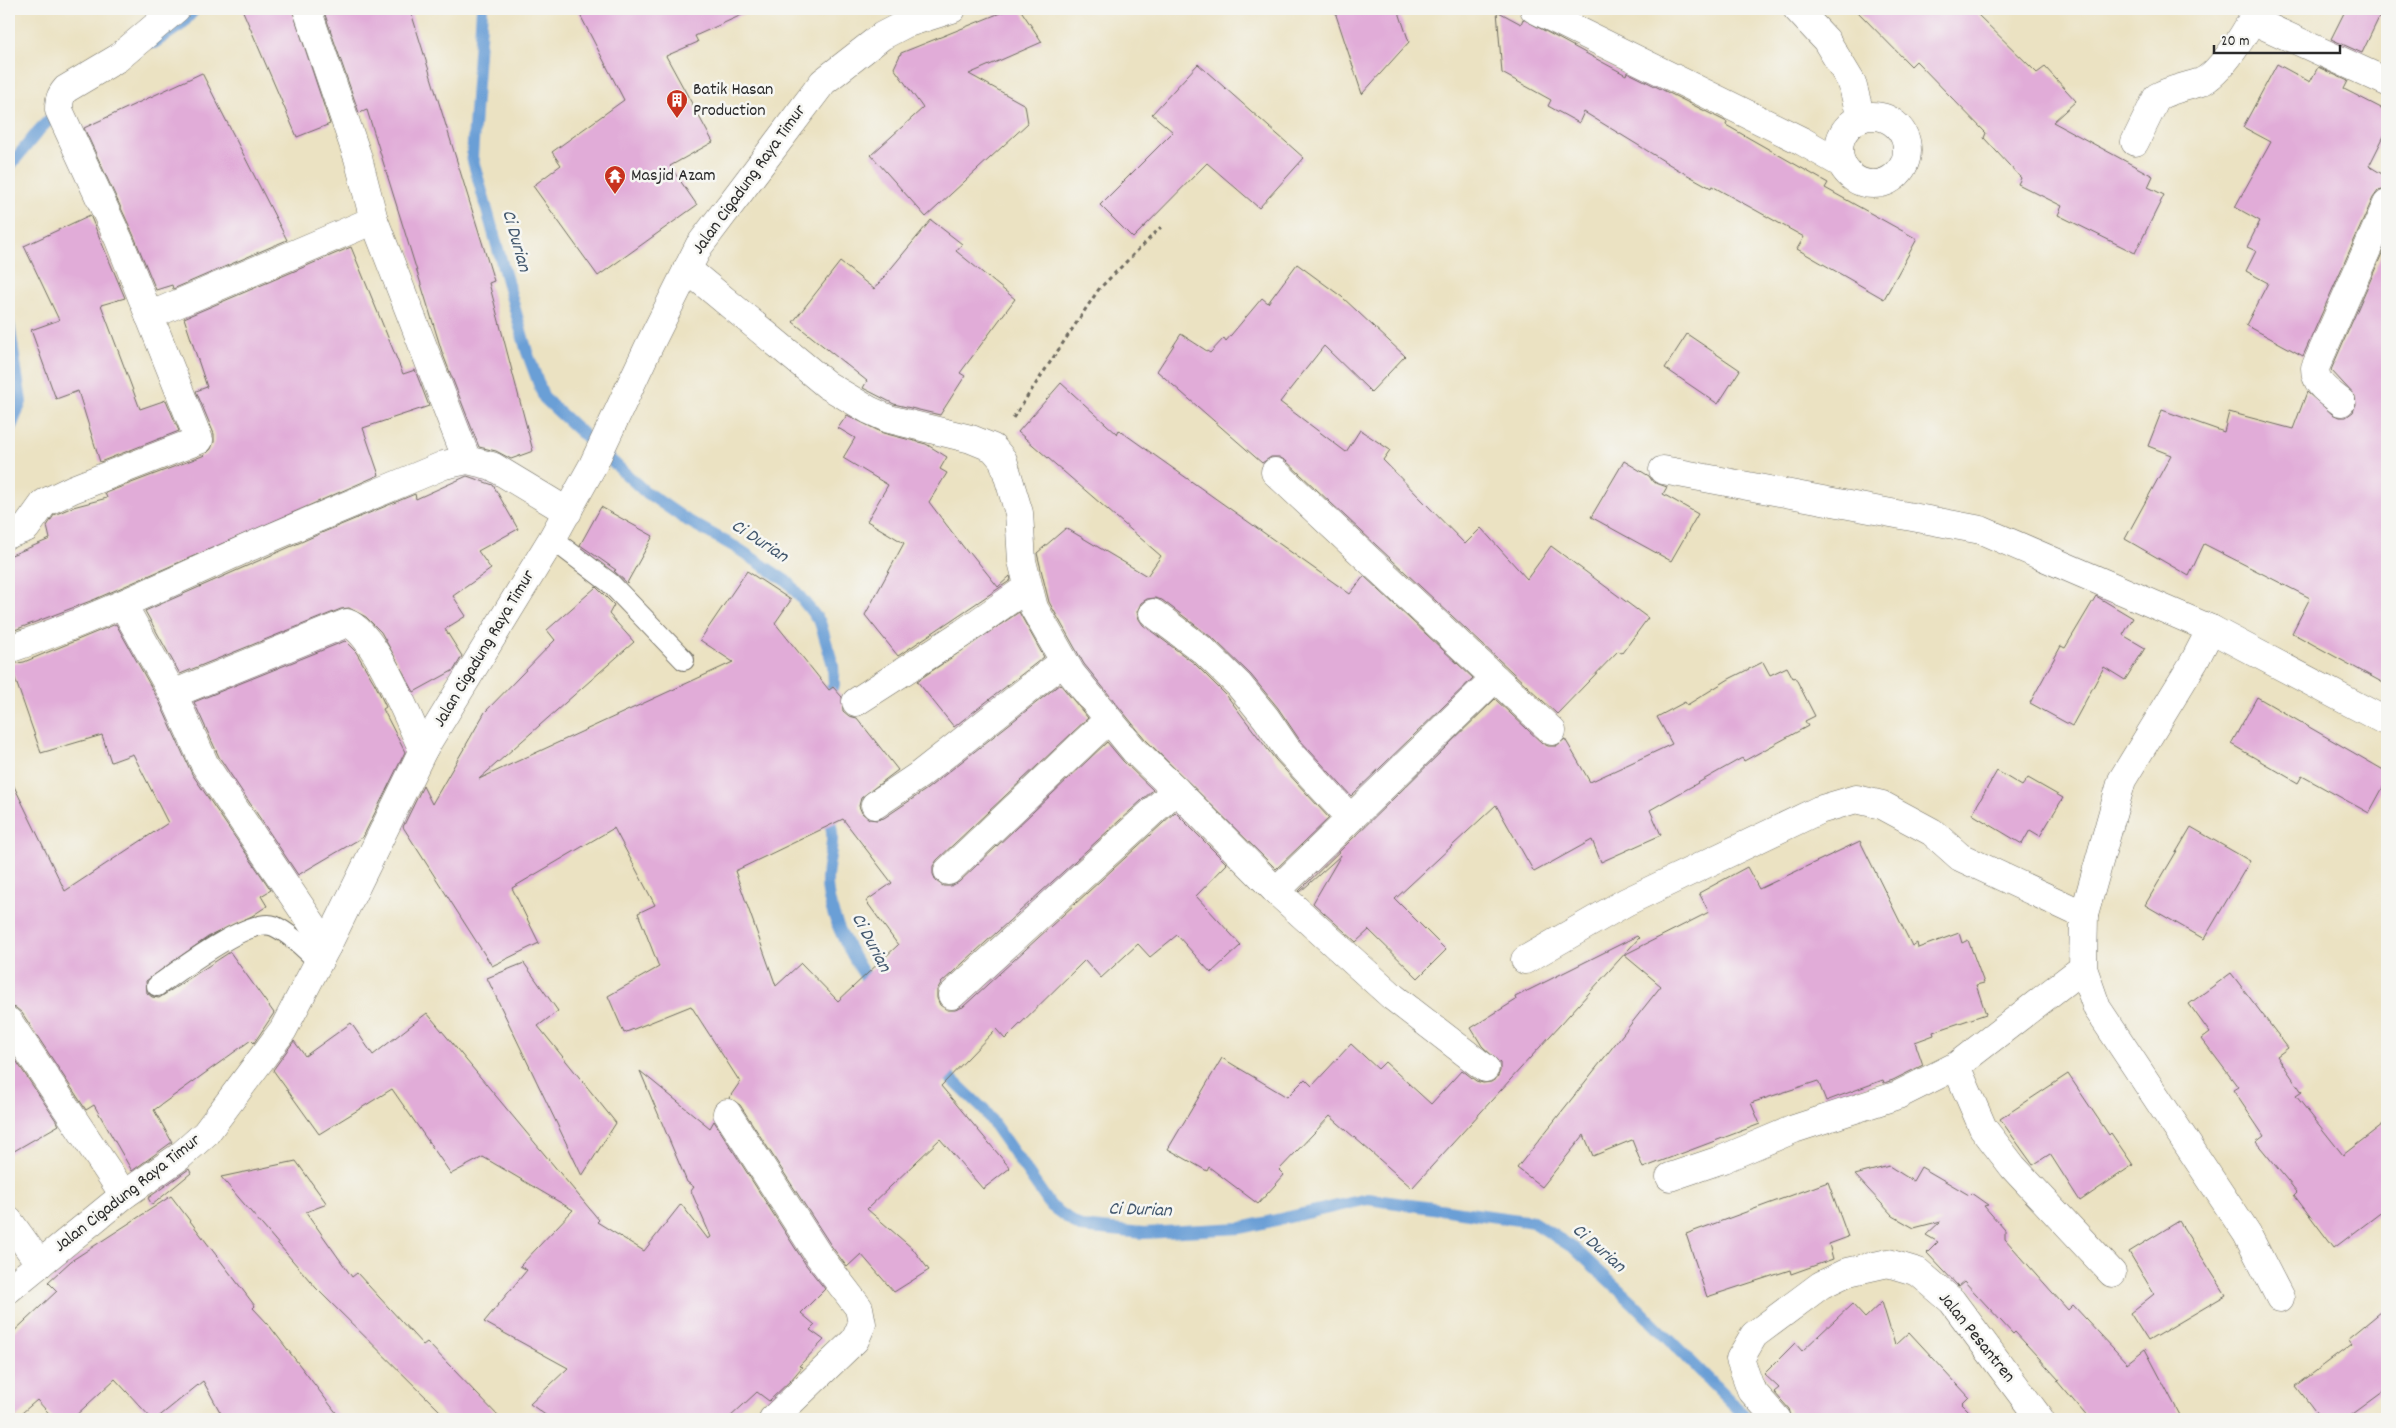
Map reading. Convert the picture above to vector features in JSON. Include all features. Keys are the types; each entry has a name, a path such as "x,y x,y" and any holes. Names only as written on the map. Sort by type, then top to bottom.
{"street":[{"path":"9,534 26,528 44,503 73,489 199,440 119,240 59,110 60,95 66,89 118,58 176,9"},
{"path":"308,9 358,158 374,220 467,460"},
{"name":"Jalan Cigadung Raya Timur","path":"9,1290 124,1195 179,1157 206,1133 283,1030 323,954 423,750 552,539 593,466 699,246 823,82 882,36 905,24 952,9"},
{"path":"1534,9 1802,141 1842,164"},
{"path":"1797,9 1826,40 1852,83 1861,118"},
{"path":"2135,142 2157,97 2202,81 2212,75 2254,15 2387,82"},
{"path":"1874,116 1887,119 1896,125 1905,136 1908,150 1905,163 1897,174 1886,182 1873,184 1860,181 1849,174 1842,164 1839,149 1842,136 1850,125 1861,118 1874,116"},
{"path":"2341,402 2321,386 2315,376 2316,368 2387,204"},
{"path":"149,316 374,220"},
{"path":"687,269 827,385 845,397 888,419 971,439 993,448 1003,460 1019,513 1022,561 1034,608 1064,662 1108,720 1134,750 1276,891 1393,997 1485,1068"},
{"path":"9,649 66,629 123,605 246,549 436,468 467,460 492,466 568,512"},
{"path":"1663,470 1981,530 2212,629 2387,722"},
{"path":"1275,472 1552,731"},
{"path":"856,702 947,644 1028,587"},
{"path":"123,605 172,694 205,765 323,954"},
{"path":"1153,613 1204,651 1239,685 1266,718 1287,749 1349,817"},
{"path":"172,694 346,623 353,625 372,644 423,750"},
{"path":"2212,629 2122,780 2084,915 2083,968 2097,1008 2247,1234 2280,1298"},
{"path":"875,805 918,776 1064,662"},
{"path":"1276,891 1349,817 1495,678"},
{"path":"948,871 1108,720"},
{"path":"952,995 1176,790"},
{"path":"1525,960 1626,902 1819,810 1856,799 1882,805 1932,832 1960,857 2084,915"},
{"path":"1670,1177 1723,1159 1794,1129 1898,1095 1956,1066 2083,968"},
{"path":"9,1022 124,1195"},
{"path":"1956,1066 1982,1128 2013,1167 2112,1273"},
{"path":"727,1113 819,1256 859,1308 862,1324 855,1340 773,1419"},
{"path":"9,1221 40,1264"},
{"name":"Jalan Pesantren","path":"1777,1419 1751,1390 1740,1359 1754,1335 1821,1285 1848,1272 1888,1263 1918,1272 1952,1301 2040,1419"}],"lane":[{"path":"552,539 610,583 684,660"},
{"path":"157,986 198,958 255,925 272,925 323,954"}],"path":[{"path":"993,448 1099,289 1162,227"}],"building":[{"path":"242,9 292,9 330,124 297,137"},
{"path":"323,9 410,9 494,281 489,283 533,451 511,459 496,451 479,447 442,352 367,110 359,113"},
{"path":"577,9 755,9 695,36 698,42 666,56 713,142 670,166 697,205 598,276 533,186 561,165 552,152 624,100"},
{"path":"1010,9 1020,9 1042,42 969,74 1025,105 1028,123 926,217 871,155 923,108 894,68 901,53"},
{"path":"1334,9 1398,9 1409,42 1362,94"},
{"path":"1855,9 1972,9 2037,73 2045,67 2076,101 2053,122 2153,176 2148,187 2164,195 2135,253 2058,215 2062,206 2018,184 2021,178 1984,138 1986,133 1916,61 1911,66"},
{"path":"2346,9 2383,9 2362,53 2331,39"},
{"path":"1497,11 1521,24 1523,19 1626,75 1627,72 1727,122 1726,125 1828,183 1825,188 1917,239 1884,299 1797,249 1804,237 1712,186 1711,188 1677,169 1584,112 1579,123 1548,106 1551,100 1502,73"},
{"path":"1198,64 1304,158 1259,208 1207,163 1133,238 1100,205 1173,132 1152,114"},
{"path":"2277,64 2310,82 2318,67 2348,81 2344,89 2387,111 2387,130 2369,166 2387,177 2387,189 2378,191 2373,198 2303,356 2246,325 2268,283 2246,271 2256,251 2247,247 2260,221 2235,207 2271,142 2243,127"},
{"path":"202,73 287,240 173,289 172,285 156,290 133,234 84,128"},
{"path":"90,215 125,298 101,305 140,409 166,400 179,431 100,462 78,391 56,399 31,330 59,320 24,246"},
{"path":"931,220 962,244 956,251 1015,299 960,373 965,376 940,415 894,404 863,388 867,381 793,322 840,262 874,289"},
{"path":"2387,242 2387,685 2292,633 2310,598 2204,544 2189,576 2125,539 2171,455 2148,446 2162,410 2224,432 2229,412 2293,429 2307,392 2332,414 2346,417 2353,412 2356,404 2355,396 2331,370"},
{"path":"351,247 403,374 415,370 429,406 363,428 379,475 93,600 12,631 9,624 9,556 50,539 47,526 54,515 73,507 107,498 105,493 205,455 211,449 214,442 214,434 196,391 207,387 184,318"},
{"path":"1297,264 1342,297 1405,356 1371,392 1324,346 1280,402 1346,452 1360,430 1390,450 1383,460 1465,544 1481,528 1527,579 1551,546 1648,618 1622,653 1618,651 1557,714 1286,461 1279,457 1271,457 1262,463 1157,371 1181,334 1210,353 1224,338 1226,341 1262,298 1268,303"},
{"path":"1687,334 1740,370 1718,404 1665,368"},
{"path":"1061,383 1117,434 1119,430 1350,594 1364,576 1473,678 1351,796 1299,739 1278,708 1251,675 1215,640 1162,600 1155,598 1147,599 1141,603 1137,612 1143,625 1194,663 1227,696 1275,759 1329,818 1276,869 1145,739 1084,664 1049,602 1037,553 1066,528 1147,576 1161,556 1018,432"},
{"path":"847,415 883,433 926,444 947,457 940,469 947,473 929,502 968,553 970,552 998,587 1010,576 1011,580 898,656 865,615 904,543 867,521 888,485 843,458 855,438 838,428"},
{"path":"1624,461 1649,476 1653,482 1667,487 1663,494 1698,514 1671,561 1591,517"},
{"path":"467,476 493,485 518,529 478,551 491,569 453,596 466,616 445,629 462,656 454,670 414,692 381,632 366,617 349,608 341,609 180,674 145,611 326,531 415,494 416,499"},
{"path":"601,507 653,536 627,583 614,571 616,570 580,545"},
{"path":"747,571 791,600 775,623 829,690 833,687 842,697 843,711 849,716 857,718 898,770 861,798 859,806 862,813 869,819 877,820 884,818 927,789 1060,684 1088,718 937,860 933,866 933,874 936,881 943,886 951,886 959,882 1107,742 1123,761 1153,790 941,983 937,990 937,998 940,1005 947,1010 963,1007 1175,812 1227,864 1196,896 1241,945 1211,973 1177,935 1150,957 1138,944 1101,978 1085,960 1005,1039 996,1029 941,1086 1010,1168 983,1189 940,1139 867,1209 913,1249 929,1270 894,1292 861,1254 847,1267 832,1247 740,1105 729,1098 740,1082 691,1006 624,1033 608,996 659,967 638,913 655,905 614,828 512,888 539,943 492,966 403,827 423,786 432,804 485,712 555,640 547,630 596,587 614,605 609,614 634,642 479,779 733,662 700,640","holes":["843,819 892,883 866,901 898,945 838,1001 801,963 776,986 735,871"]},
{"path":"2096,596 2133,618 2123,635 2145,648 2125,680 2104,667 2072,726 2030,703 2061,646 2065,648"},
{"path":"1019,612 1044,657 954,727 917,681"},
{"path":"116,624 159,701 192,774 271,890 261,896 267,906 252,916 208,937 146,981 147,993 152,997 159,998 230,952 274,1013 254,1043 251,1040 154,1110 172,1142 132,1171 94,1105 86,1110 22,1013 16,1008 9,1006 9,776 65,891 168,823 133,754 111,762 102,735 41,753 10,664 24,662"},
{"path":"345,641 356,652 376,686 386,707 383,709 405,752 363,837 298,875 219,757 194,702"},
{"path":"1763,662 1770,675 1787,667 1793,678 1795,677 1815,716 1805,721 1808,726 1744,761 1742,758 1650,810 1661,835 1601,862 1592,840 1534,872 1496,805 1395,899 1446,950 1418,978 1369,930 1356,942 1313,903 1341,855 1299,891 1495,699 1542,743 1548,746 1556,746 1565,739 1590,782 1672,744 1657,717 1685,702 1687,705 1729,679"},
{"path":"2257,697 2387,772 2387,780 2369,813 2302,776 2298,783 2231,744"},
{"path":"1997,771 2022,786 2028,778 2063,798 2040,836 2030,830 2022,844 1972,814"},
{"path":"2191,827 2250,861 2204,939 2145,905"},
{"path":"1860,841 1912,946 1917,943 1918,948 1959,933 1962,943 1968,940 1984,983 1976,985 1986,1014 1933,1032 1934,1035 1915,1042 1923,1065 1893,1080 1884,1083 1883,1080 1826,1101 1818,1081 1751,1103 1760,1124 1643,1168 1632,1140 1593,1156 1584,1135 1542,1187 1517,1168 1661,986 1624,955 1709,912 1699,893 1747,867 1759,889"},
{"path":"1637,936 1639,938 1412,1188 1330,1116 1279,1170 1284,1175 1258,1204 1209,1167 1207,1171 1168,1149 1222,1058 1287,1097 1305,1079 1312,1086 1351,1044 1378,1069 1385,1062 1431,1104 1462,1070 1476,1081 1483,1083 1491,1082 1497,1078 1500,1071 1500,1063 1482,1046 1471,1028 1516,1000 1515,997"},
{"path":"524,963 558,1011 538,1026 616,1123 582,1176 487,978"},
{"path":"2231,973 2288,1048 2277,1056 2302,1092 2296,1096 2343,1155 2387,1121 2387,1208 2334,1248 2294,1195 2297,1192 2256,1142 2264,1136 2233,1090 2238,1087 2202,1039 2210,1033 2189,1004"},
{"path":"427,1013 599,1220 597,1222 644,1251 681,1204 708,1239 711,1237 691,1191 694,1187 687,1182 640,1071 710,1128 714,1121 806,1265 825,1289 801,1313 815,1325 810,1330 824,1340 799,1366 802,1367 791,1380 769,1401 757,1392 728,1419 551,1419 530,1404 568,1368 484,1322 527,1270 520,1266 573,1210 483,1157 451,1174 392,1089 319,1134 273,1070 294,1041 305,1056 351,1023 373,1055"},
{"path":"9,1050 59,1125 9,1154"},
{"path":"2068,1074 2109,1135 2111,1133 2133,1165 2080,1201 2050,1154 2033,1165 2000,1119"},
{"path":"296,1161 327,1204 306,1212 352,1277 357,1273 423,1345 427,1342 501,1419 448,1419 316,1288 221,1177"},
{"path":"1889,1166 1913,1181 1921,1167 1969,1195 1971,1193 1988,1205 1984,1206 2005,1230 2005,1239 2068,1310 2073,1305 2127,1363 2145,1349 2182,1419 2089,1419 2057,1381 2059,1380 2015,1332 2013,1334 1964,1281 1958,1286 1927,1253 1938,1242 1926,1235 1941,1221 1914,1228 1893,1216 1855,1175"},
{"path":"189,1169 191,1173 152,1205 148,1198"},
{"path":"1828,1182 1848,1237 1829,1244 1833,1259 1791,1274 1790,1270 1707,1297 1686,1234"},
{"path":"171,1196 255,1306 253,1308 268,1324 341,1419 224,1419 203,1381 156,1419 152,1419 115,1379 72,1419 54,1419 37,1400 15,1419 9,1419 9,1336 57,1291 48,1282 71,1261"},
{"path":"2179,1221 2226,1295 2148,1341 2130,1313 2154,1294 2129,1252"},
{"path":"1882,1302 1895,1345 1909,1332 1969,1397 1962,1404 1977,1419 1792,1419 1789,1409 1774,1392 1779,1388 1764,1374 1795,1343 1802,1351 1852,1304 1865,1318"},
{"path":"2387,1307 2387,1389 2346,1419 2321,1419 2296,1386 2352,1344 2348,1339"}],"waterway":[{"path":"154,43 181,25 195,9"},
{"name":"Ci Durian","path":"482,9 472,157 527,352 544,398 643,490 685,519 737,548 789,583 820,622 833,665 834,685 824,701"},
{"path":"9,167 40,129 60,109"},
{"path":"9,324 21,402 9,432"},
{"name":"Ci Durian","path":"825,810 832,829 832,846 827,881 828,895 843,938 874,990"},
{"name":"Ci Durian","path":"938,1066 984,1110 1051,1206 1080,1227 1144,1233 1241,1228 1368,1199 1533,1222 1575,1249 1633,1303 1748,1419"}],"place":[{"name":"Batik Hasan Production","path":"677,119"},
{"name":"Masjid Azam","path":"615,195"}]}
